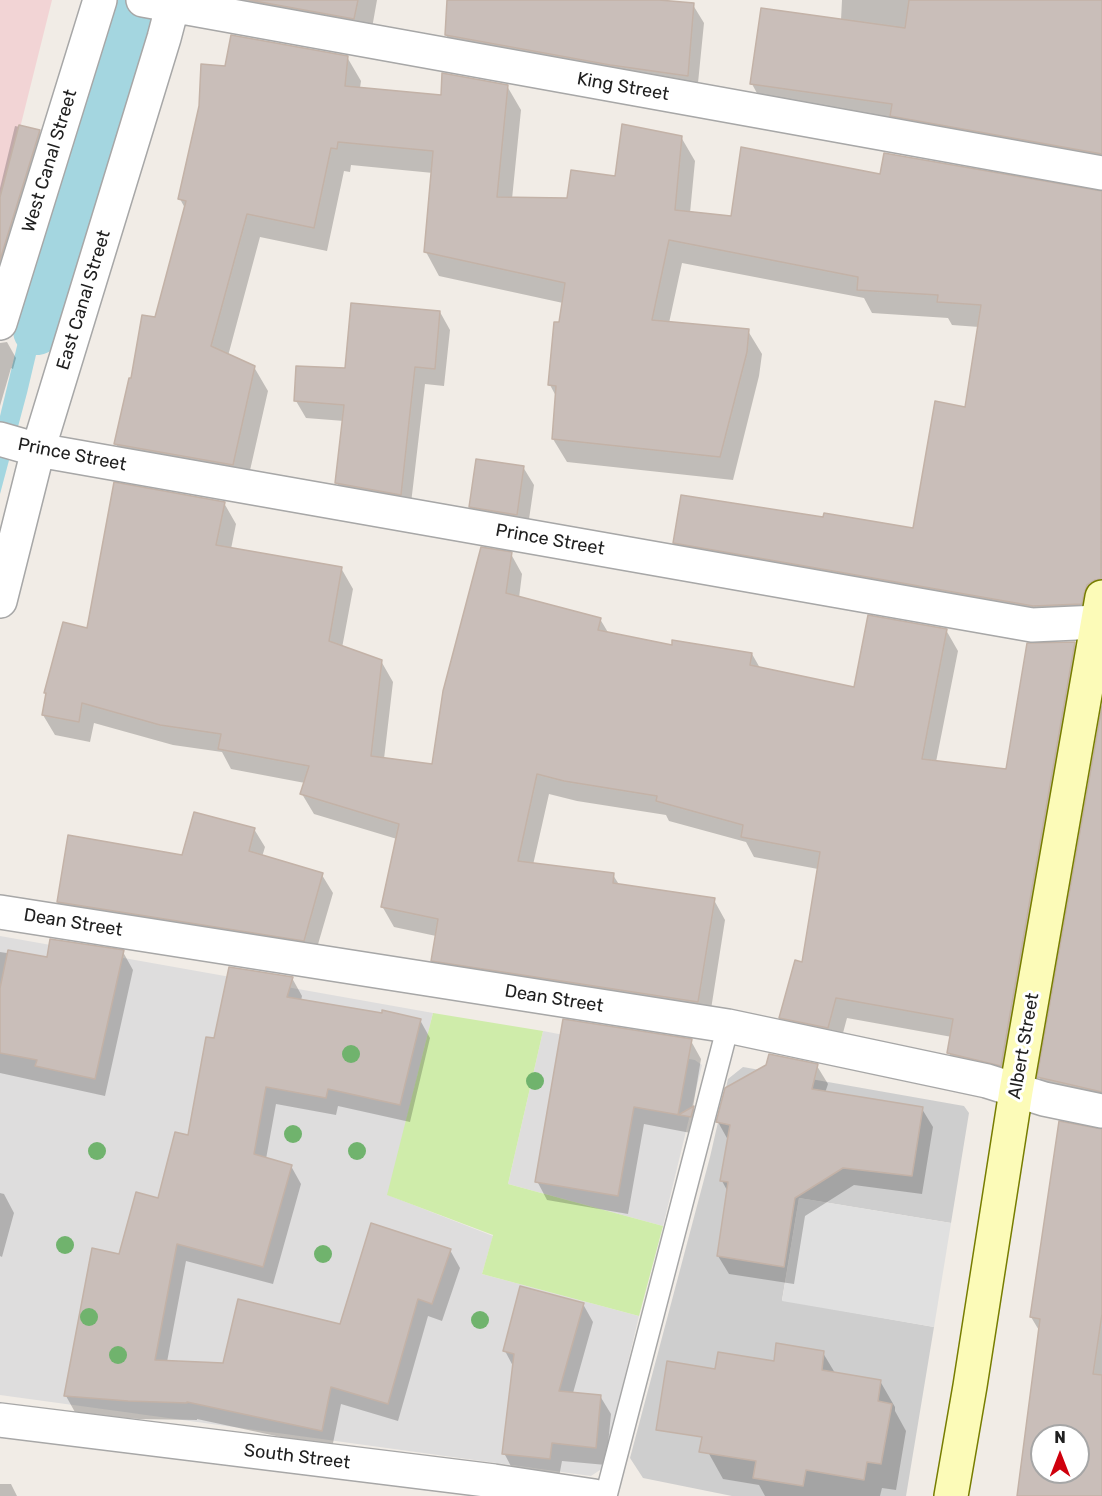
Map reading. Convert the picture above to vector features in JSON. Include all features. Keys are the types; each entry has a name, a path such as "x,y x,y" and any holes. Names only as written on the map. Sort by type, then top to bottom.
{"main road":[{"name":"Albert Street","path":"951,1496 1016,1091 1101,614"}],"street":[{"name":"West Canal Street","path":"0,322 100,0"},
{"name":"King Street","path":"161,2 1102,173"},
{"name":"East Canal Street","path":"0,601 18,444 164,38 161,2"},
{"name":"Prince Street","path":"18,444 1032,626 1101,614"},
{"name":"Dean Street","path":"0,912 728,1026 987,1081 1062,1104 1102,1111"},
{"name":"South Street","path":"0,1420 491,1489 594,1496"}],"lane":[{"path":"606,1496 728,1026"}],"shaded area":[{"path":"0,0 52,0 0,208"},
{"path":"0,936 433,1013 388,1195 493,1236 482,1274 639,1316 603,1468 591,1476 0,1395"},
{"path":"543,1031 695,1060 702,1065 663,1226 508,1184"},
{"path":"743,1067 964,1106 969,1113 951,1223 799,1198 782,1300 934,1327 906,1496 732,1496 643,1478 630,1458 710,1157 728,1079"},
{"path":"799,1198 951,1223 934,1327 782,1301"}],"green space":[{"path":"433,1013 543,1031 508,1184 663,1226 639,1316 482,1274 493,1235 387,1195"}],"water":[{"path":"101,0 120,0 27,393 0,494 0,416"}],"building":[{"path":"249,0 358,0 354,19"},
{"path":"447,0 659,0 694,3 688,76 610,65 445,35"},
{"path":"909,0 1102,0 1102,154 890,116 892,104 750,84 761,8 905,28"},
{"path":"231,35 348,56 345,86 441,95 442,73 508,85 497,197 567,198 571,170 615,176 622,124 682,136 675,210 731,216 741,147 880,174 884,153 1102,191 1101,579 1087,585 1082,604 1033,606 673,543 681,495 823,517 824,513 913,528 935,401 965,407 981,305 937,302 938,295 857,290 858,277 669,240 652,320 749,329 747,352 720,457 552,439 556,386 548,385 554,322 559,322 565,283 424,252 433,151 338,142 337,149 331,148 314,228 247,214 211,346 255,366 233,465 114,444 129,378 131,378 142,315 155,317 186,201 178,199 199,106 201,64 225,66"},
{"path":"19,125 40,130 0,260 0,197"},
{"path":"351,303 440,311 435,369 415,367 401,495 335,483 344,405 294,401 296,366 345,368"},
{"path":"476,459 524,466 517,515 469,507"},
{"path":"114,482 225,502 216,545 342,567 329,641 382,660 371,756 432,764 443,691 481,547 512,552 506,593 601,618 598,630 672,645 672,640 752,653 750,665 854,687 868,615 947,629 922,759 1006,769 1027,643 1075,642 1001,1066 947,1053 953,1019 836,998 828,1028 779,1018 795,960 802,962 820,852 741,837 743,825 656,801 657,796 564,781 537,774 518,861 614,873 613,883 715,898 698,1002 431,961 438,919 381,907 399,824 300,794 309,766 218,749 221,734 160,725 82,703 79,722 42,715 46,693 44,693 63,622 87,628"},
{"path":"1102,706 1102,1092 1037,1077"},
{"path":"194,812 255,828 249,851 323,873 304,941 57,902 68,835 182,855"},
{"path":"50,939 124,950 95,1079 35,1066 37,1060 0,1053 0,988 8,950 47,957"},
{"path":"229,967 293,977 287,997 382,1013 382,1010 421,1019 400,1105 328,1089 326,1098 266,1087 254,1154 292,1165 263,1267 177,1244 155,1360 223,1363 238,1299 340,1324 371,1223 451,1249 432,1304 418,1299 388,1404 331,1387 322,1431 187,1402 128,1401 64,1396 92,1248 119,1254 136,1192 158,1198 175,1132 188,1135 206,1037 214,1038"},
{"path":"563,1019 692,1039 678,1115 634,1107 618,1196 535,1182"},
{"path":"769,1054 818,1064 812,1089 923,1107 912,1176 843,1168 795,1198 784,1267 717,1256 728,1182 720,1181 730,1125 716,1122 725,1088 766,1065"},
{"path":"694,1106 691,1117 678,1115"},
{"path":"1059,1121 1102,1129 1102,1314 1093,1374 1102,1375 1102,1496 1017,1496 1040,1319 1030,1317"},
{"path":"520,1286 584,1303 559,1391 601,1395 596,1448 552,1443 550,1459 502,1454 514,1354 503,1351"},
{"path":"776,1343 824,1351 822,1370 881,1380 878,1401 892,1404 881,1464 867,1462 864,1480 806,1470 803,1486 753,1478 756,1461 699,1452 702,1437 656,1430 667,1361 715,1369 718,1352 774,1361"}],"waterway":[{"path":"37,331 139,0"}]}
